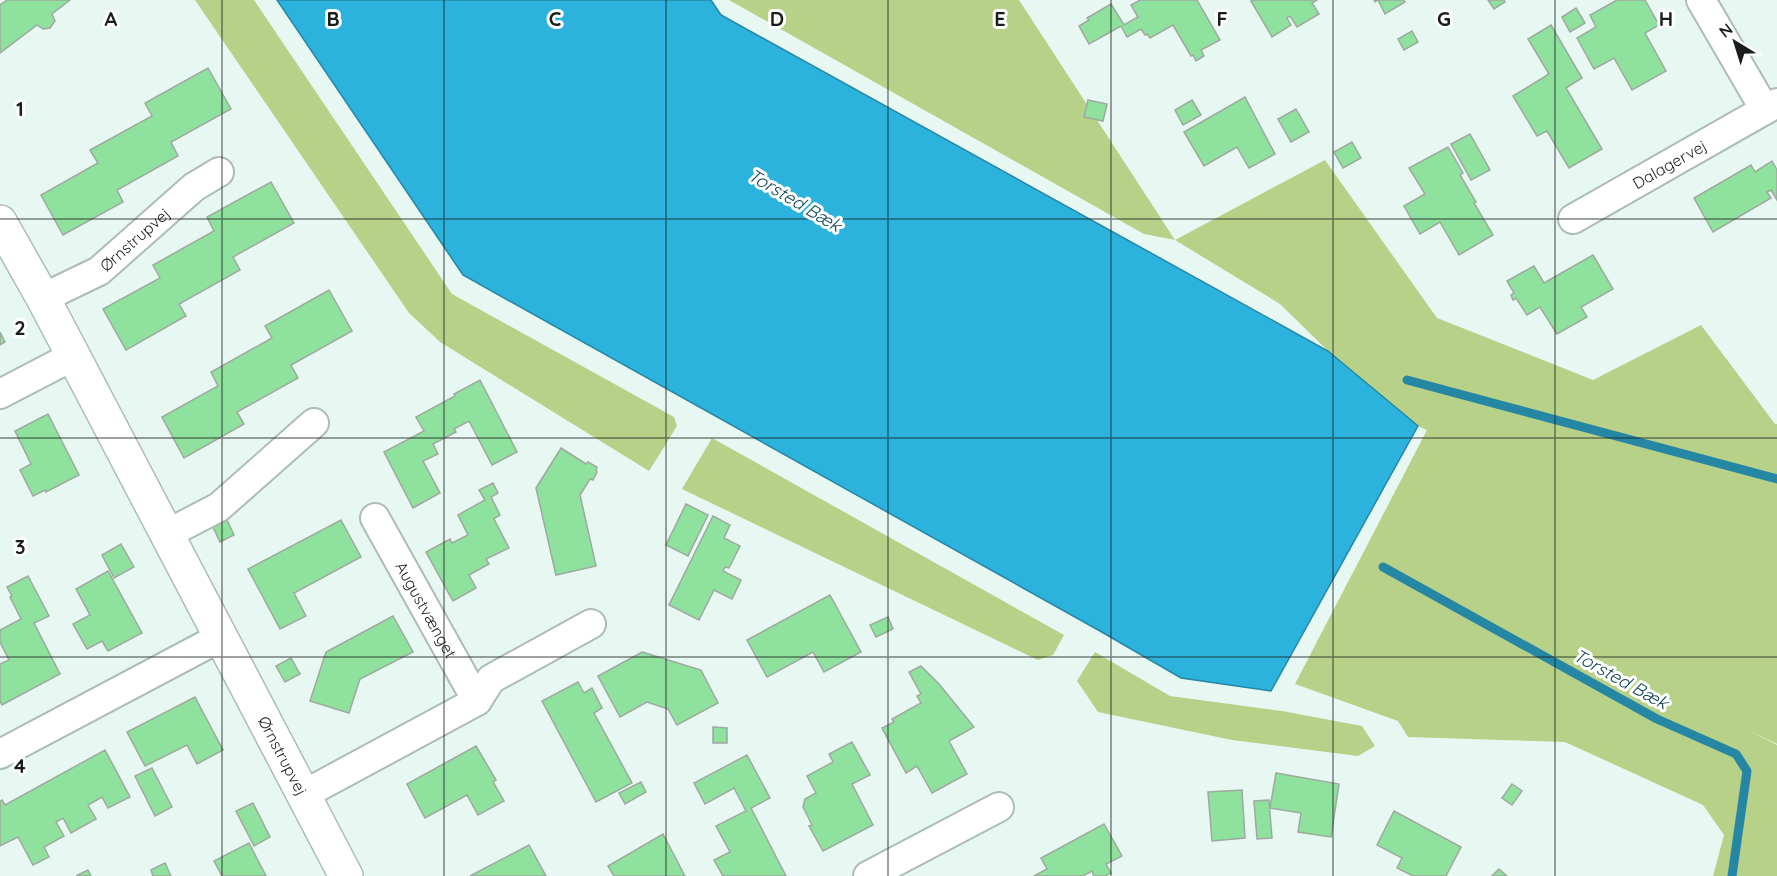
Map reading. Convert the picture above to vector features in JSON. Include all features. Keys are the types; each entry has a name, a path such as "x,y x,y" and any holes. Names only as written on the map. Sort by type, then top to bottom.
{"street":[{"name":"Dalagervej","path":"1573,219 1771,106 1701,0"},
{"name":"Ørnstrupvej","path":"43,298 99,271 194,187 219,172"},
{"name":"Ørnstrupvej","path":"0,222 43,298 346,876"},
{"path":"0,394 73,356"},
{"path":"167,534 219,507 314,423"},
{"name":"Augustvænget","path":"375,518 477,701"},
{"path":"303,795 477,701 491,679 591,624"},
{"path":"0,754 221,637"},
{"path":"868,876 999,807"}],"green space":[{"path":"195,0 254,0 452,294 674,417 677,426 649,471 440,342 409,313"},
{"path":"729,0 1019,0 1175,240 1144,234"},
{"path":"1325,160 1437,318 1593,380 1701,325 1777,424 1777,744 1750,731 1777,745 1777,876 1713,876 1724,835 1703,805 1565,742 1408,737 1398,721 1295,684 1427,430 1418,426 1328,351 1280,304 1175,240"},
{"path":"712,438 1064,635 1053,655 1038,660 682,489"},
{"path":"1095,652 1170,696 1282,711 1362,726 1375,746 1358,756 1232,740 1098,712 1077,681"}],"water":[{"path":"277,0 711,0 721,15 1328,351 1418,426 1271,691 1181,678 463,275"}],"building":[{"path":"7,0 70,0 52,14 55,21 50,28 43,29 37,25 0,53 0,5"},
{"path":"1140,0 1197,0 1220,40 1201,50 1204,56 1196,61 1173,25 1150,38 1141,29 1127,37 1121,26 1089,44 1079,26 1089,20 1087,18 1111,4 1124,25 1138,17 1131,5"},
{"path":"1317,0 1312,3 1319,14 1297,27 1290,16 1287,18 1291,25 1272,37 1251,1"},
{"path":"1378,0 1404,0 1405,2 1385,14"},
{"path":"1488,0 1504,0 1505,2 1494,9"},
{"path":"1617,0 1645,0 1659,25 1645,33 1666,71 1632,90 1614,58 1594,69 1577,38 1596,27 1590,15"},
{"path":"1576,8 1585,23 1570,32 1562,17"},
{"path":"1551,25 1582,78 1566,88 1602,149 1569,168 1547,131 1537,136 1513,96 1549,74 1528,39"},
{"path":"1412,31 1418,42 1404,50 1398,39"},
{"path":"208,68 231,109 171,142 178,156 117,190 123,202 63,235 41,195 98,163 90,150 152,116 145,103"},
{"path":"1245,97 1275,154 1249,168 1237,147 1204,166 1184,132"},
{"path":"1088,100 1107,104 1103,121 1084,117"},
{"path":"1192,100 1201,115 1183,125 1175,110"},
{"path":"1296,109 1309,132 1291,142 1278,119"},
{"path":"1470,134 1490,170 1471,180 1451,144"},
{"path":"1352,142 1361,158 1343,168 1334,152"},
{"path":"1448,147 1463,173 1460,175 1476,202 1474,203 1493,235 1459,255 1440,222 1420,234 1404,206 1425,194 1409,168"},
{"path":"1772,161 1777,170 1777,200 1771,190 1767,192 1771,198 1713,232 1694,198 1751,165 1755,172"},
{"path":"271,182 294,223 233,257 240,270 179,304 186,316 126,350 103,309 160,278 153,265 214,231 207,217"},
{"path":"1593,255 1613,289 1581,307 1587,317 1557,334 1540,307 1527,315 1516,298 1513,300 1511,295 1514,293 1507,281 1534,266 1544,283"},
{"path":"329,290 352,331 291,365 298,378 237,412 244,424 184,458 162,417 218,386 211,372 272,338 265,326"},
{"path":"0,332 5,342 0,345"},
{"path":"480,380 517,452 492,465 469,421 454,429 456,432 433,444 438,454 423,461 440,493 413,508 384,452 424,431 416,417"},
{"path":"48,414 79,475 33,496 20,470 31,464 15,431"},
{"path":"561,448 586,464 588,462 597,467 593,480 590,479 580,495 596,566 556,575 536,488"},
{"path":"493,483 498,493 491,497 500,515 494,519 509,548 486,559 489,564 469,575 476,588 453,601 426,552 450,539 452,543 468,535 458,515 485,500 479,490"},
{"path":"686,504 708,515 688,556 666,545"},
{"path":"713,516 730,525 724,538 740,546 729,568 725,567 723,571 741,580 732,599 714,590 699,620 669,605"},
{"path":"227,520 234,535 220,542 213,527"},
{"path":"341,520 361,557 294,593 306,616 280,629 248,569"},
{"path":"121,544 134,567 114,578 102,555"},
{"path":"108,571 142,633 108,651 102,641 87,649 73,624 90,615 76,589"},
{"path":"28,576 49,616 34,623 60,674 2,705 0,701 0,664 9,660 0,642 0,630 21,619 7,587"},
{"path":"830,595 861,652 824,672 813,652 767,677 747,640"},
{"path":"393,616 413,652 360,679 349,713 310,701 326,652"},
{"path":"888,617 893,629 876,637 870,625"},
{"path":"642,652 701,670 718,703 677,725 668,709 647,702 620,717 598,676"},
{"path":"291,658 300,674 285,682 276,666"},
{"path":"921,666 974,727 949,741 967,774 932,793 917,766 906,773 882,728 894,722 892,719 921,703 917,696 921,694 909,672"},
{"path":"578,682 584,693 592,688 602,708 594,713 632,783 596,802 542,701"},
{"path":"195,697 223,750 197,764 187,745 145,766 127,732"},
{"path":"713,727 727,728 727,743 713,743"},
{"path":"852,742 870,775 852,784 873,825 823,851 809,826 812,825 803,807 805,799 816,793 807,776 833,762 829,754"},
{"path":"476,746 496,780 493,782 504,801 478,815 467,795 425,818 407,784"},
{"path":"105,750 130,797 108,808 102,797 88,805 96,819 71,833 63,818 56,822 64,836 44,847 49,857 33,865 18,837 0,846 0,801 2,800 5,805"},
{"path":"747,755 770,798 751,808 786,876 723,876 714,860 730,852 716,826 746,811 734,788 705,804 694,783"},
{"path":"152,768 172,807 155,816 135,776"},
{"path":"1276,773 1339,784 1331,837 1298,832 1301,813 1270,808"},
{"path":"641,782 646,792 625,804 619,793"},
{"path":"1512,784 1522,791 1512,805 1502,798"},
{"path":"1242,790 1245,838 1212,841 1208,792"},
{"path":"1269,800 1272,838 1257,839 1254,801"},
{"path":"253,803 270,837 254,846 236,811"},
{"path":"1394,811 1461,847 1446,876 1413,876 1397,868 1402,858 1377,845"},
{"path":"1104,824 1122,856 1106,864 1111,873 1105,876 1094,876 1092,871 1083,876 1034,876 1047,869 1041,858"},
{"path":"663,834 685,876 614,876 608,866"},
{"path":"249,843 266,876 222,876 214,861"},
{"path":"529,845 546,876 470,876"},
{"path":"165,863 171,876 153,876 151,870"},
{"path":"1499,869 1507,876 1492,876"},
{"path":"88,870 91,876 76,876"}],"waterway":[{"path":"1407,380 1777,479"},
{"name":"Torsted Bæk","path":"1383,567 1657,719 1736,754 1747,771 1732,876"}]}
